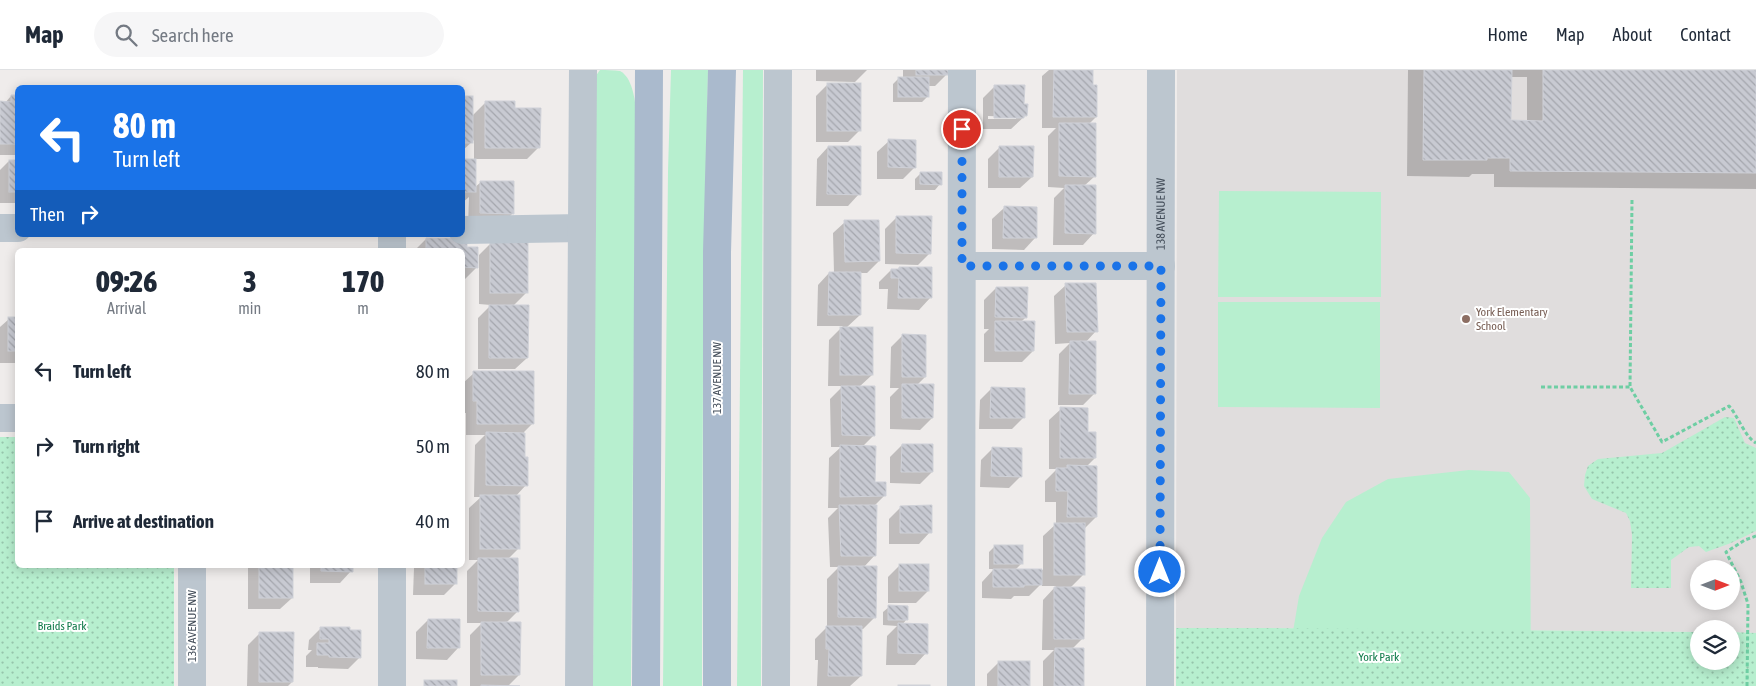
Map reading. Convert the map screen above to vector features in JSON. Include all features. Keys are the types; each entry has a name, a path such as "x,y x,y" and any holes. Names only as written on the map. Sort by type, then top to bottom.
{"main road":[{"path":"646,686 649,70"},
{"name":"137 AVENUE NW","path":"717,686 717,252 722,70"}],"street":[{"path":"579,686 583,70"},
{"path":"776,686 778,70"},
{"path":"961,686 962,70"},
{"name":"138 AVENUE NW","path":"1160,686 1161,70"},
{"path":"0,228 15,228"},
{"path":"465,230 582,228"},
{"path":"962,266 1161,266"},
{"path":"0,418 15,418"},
{"name":"136 AVENUE NW","path":"192,568 192,686"},
{"path":"392,568 392,686"}],"path":[{"path":"1632,200 1630,386 1662,442 1729,406 1736,414 1751,440 1756,442"},
{"path":"1542,386 1630,386"},
{"path":"1748,686 1748,604 1741,582 1726,552 1756,536"}],"shaded area":[{"name":"York Elementary School","path":"1177,70 1756,70 1756,633 1740,632 1740,620 1690,620 1690,632 1176,628"}],"green space":[{"path":"600,70 620,71 624,74 632,89 636,111 631,686 593,686 595,77"},
{"path":"671,70 708,70 703,362 702,686 663,686 668,171"},
{"path":"743,70 763,70 761,686 737,686"},
{"path":"1219,191 1381,192 1381,297 1218,297"},
{"path":"1218,302 1380,302 1380,408 1218,407"},
{"path":"1725,417 1734,418 1745,443 1756,448 1756,531 1706,552 1699,546 1689,547 1671,560 1671,588 1631,588 1632,535 1630,521 1626,513 1592,499 1584,486 1588,466 1598,459 1662,453"},
{"name":"Braids Park","path":"0,437 15,437 15,568 174,568 174,686 0,686"},
{"path":"1469,470 1509,472 1530,498 1531,686 1284,685 1299,596 1322,538 1346,502 1388,479"},
{"name":"York Park","path":"1176,628 1690,632 1690,670 1740,670 1740,632 1756,633 1756,686 1176,686"}],"building":[{"path":"916,70 948,70 948,75 916,75"},
{"path":"1054,70 1093,70 1093,85 1097,85 1097,117 1053,117"},
{"path":"1424,70 1512,70 1511,120 1543,121 1543,70 1756,70 1756,173 1510,171 1510,158 1423,160"},
{"path":"898,77 929,77 929,97 898,97"},
{"path":"827,83 861,83 861,131 827,131"},
{"path":"994,85 1025,85 1024,104 1028,104 1027,116 1024,116 1024,118 994,118"},
{"path":"11,95 15,95 15,144 0,144 0,101 11,102"},
{"path":"465,96 473,96 473,143 465,143"},
{"path":"485,101 515,101 515,108 541,108 540,148 485,148"},
{"path":"1059,123 1096,123 1096,177 1059,176"},
{"path":"888,139 916,140 916,168 888,167"},
{"path":"828,146 861,146 861,195 827,194"},
{"path":"999,146 1034,146 1033,177 999,177"},
{"path":"465,159 476,159 476,192 465,192"},
{"path":"9,160 15,160 15,192 9,192"},
{"path":"920,172 942,172 942,185 920,184"},
{"path":"480,181 514,181 514,214 480,213"},
{"path":"1065,185 1096,185 1096,234 1065,233"},
{"path":"1004,206 1037,207 1037,238 1003,238"},
{"path":"896,216 932,216 931,254 896,253"},
{"path":"844,220 879,220 880,261 845,262"},
{"path":"426,238 467,238 467,247 478,247 478,268 465,267 465,248 426,248"},
{"path":"490,242 528,242 528,293 490,293"},
{"path":"899,267 932,267 932,298 898,298 899,278 891,278 891,269 899,269"},
{"path":"829,272 861,272 861,315 828,315"},
{"path":"1065,283 1096,283 1098,332 1067,332"},
{"path":"996,287 1028,287 1027,318 995,317"},
{"path":"489,305 529,305 528,358 489,358"},
{"path":"8,317 15,317 15,351 8,351"},
{"path":"995,321 1035,321 1034,351 995,351"},
{"path":"840,327 873,327 873,375 840,375"},
{"path":"902,334 926,335 926,377 902,377"},
{"path":"1070,341 1096,341 1096,394 1069,394"},
{"path":"473,371 534,371 534,424 477,424 477,401 473,401"},
{"path":"902,384 934,384 933,418 902,418"},
{"path":"841,386 875,386 875,436 842,435"},
{"path":"991,387 1025,388 1025,418 990,418"},
{"path":"1060,407 1088,408 1088,432 1096,432 1096,458 1060,458"},
{"path":"486,432 525,433 525,457 528,457 528,486 486,485"},
{"path":"902,444 933,444 933,472 901,472"},
{"path":"840,445 876,446 875,482 886,482 886,496 840,497"},
{"path":"992,447 1022,448 1022,477 991,476"},
{"path":"1067,465 1097,466 1097,517 1067,517 1068,491 1056,491 1056,468 1067,468"},
{"path":"480,495 520,495 520,549 480,549"},
{"path":"839,505 877,505 876,556 841,556"},
{"path":"932,505 932,533 900,533 900,506"},
{"path":"1054,523 1085,523 1085,575 1054,575"},
{"path":"994,545 1023,545 1023,564 994,564"},
{"path":"478,558 518,558 519,612 478,611"},
{"path":"899,564 929,564 929,591 899,591"},
{"path":"838,566 877,566 876,618 838,617"},
{"path":"259,568 293,568 293,598 259,598"},
{"path":"321,568 353,568 353,572 321,571"},
{"path":"425,568 457,568 457,584 425,584"},
{"path":"993,569 1042,569 1042,585 993,587"},
{"path":"1054,587 1085,587 1084,639 1054,639"},
{"path":"888,605 908,606 908,620 888,620"},
{"path":"428,619 460,619 460,648 427,648"},
{"path":"481,622 521,622 520,675 481,675"},
{"path":"898,623 928,624 928,654 898,653"},
{"path":"826,626 862,626 862,676 828,676 829,649 826,649"},
{"path":"320,627 350,627 350,630 361,630 361,658 317,655 317,643 329,643 329,639 320,639"},
{"path":"259,632 294,632 293,682 259,682"},
{"path":"1055,648 1084,648 1084,686 1054,686"},
{"path":"998,661 1030,661 1030,686 998,686"},
{"path":"424,680 457,680 457,686 424,686"},
{"path":"481,685 520,686 481,686"},
{"path":"930,685 930,686 898,686"}],"place":[{"name":"York Elementary School","path":"1466,319"}],"route":[{"path":"962,129 962,266 1161,266 1160,572"}]}
